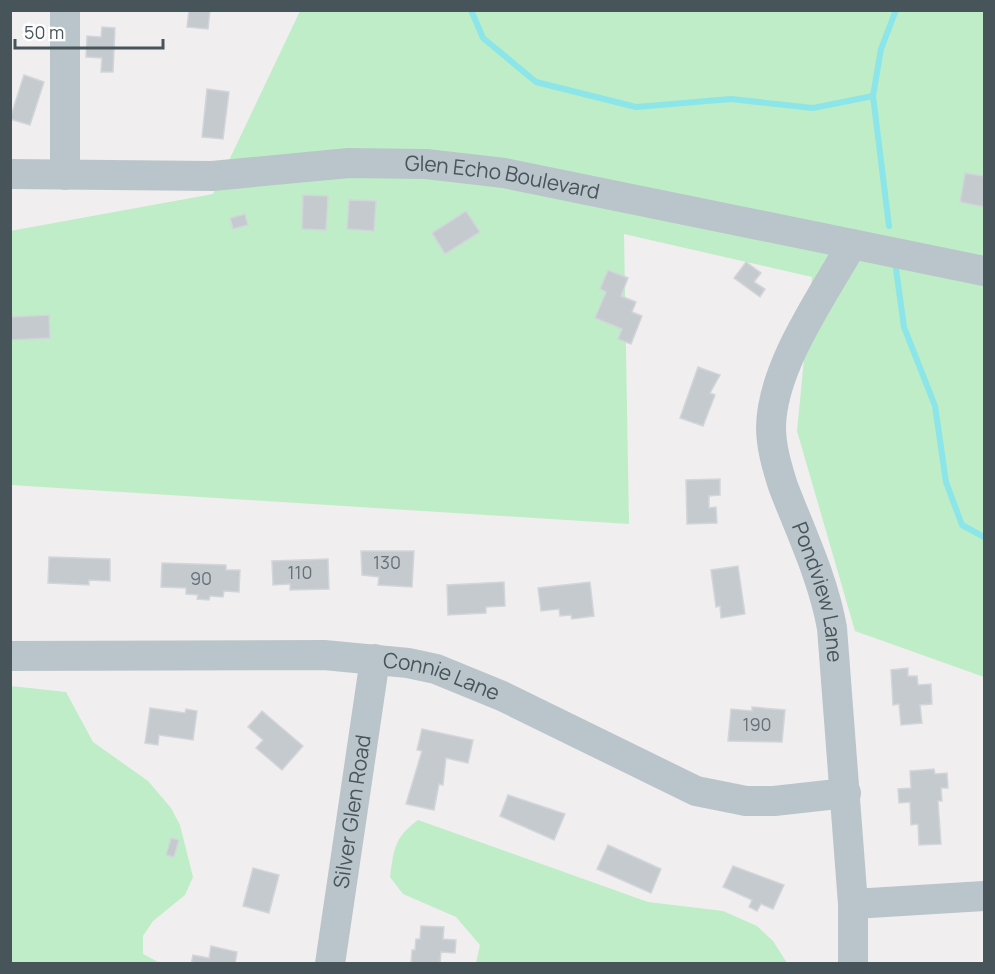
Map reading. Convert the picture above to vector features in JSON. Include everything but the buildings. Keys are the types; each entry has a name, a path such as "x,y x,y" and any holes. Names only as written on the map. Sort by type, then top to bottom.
{"street":[{"path":"65,10 65,175"},
{"name":"Glen Echo Boulevard","path":"10,174 204,177 349,162 426,164 504,173 984,271"},
{"name":"Pondview Lane","path":"852,244 797,343 784,373 771,425 776,463 829,608 846,794 853,904 853,963"},
{"name":"Connie Lane","path":"10,656 324,655 375,659 436,669 539,713 696,791 747,801 774,801 846,794"},
{"name":"Silver Glen Road","path":"330,963 375,659"},
{"path":"853,904 984,896"}],"green space":[{"path":"300,11 984,11 984,677 855,631 797,431 812,277 624,234 629,524 11,485 10,231 213,194"},
{"path":"11,686 66,692 93,742 148,781 171,808 180,825 193,877 185,895 153,921 143,936 143,954 160,963 11,964"},
{"path":"418,820 648,902 723,911 757,926 773,941 787,963 476,963 480,945 456,917 403,894 390,877 396,845 410,826"}],"waterway":[{"path":"471,10 483,38 536,82 636,107 731,99 813,108 873,96"},
{"path":"889,226 873,96 881,49 896,10"},
{"path":"896,269 904,327 935,406 946,482 962,525 984,537"}]}
